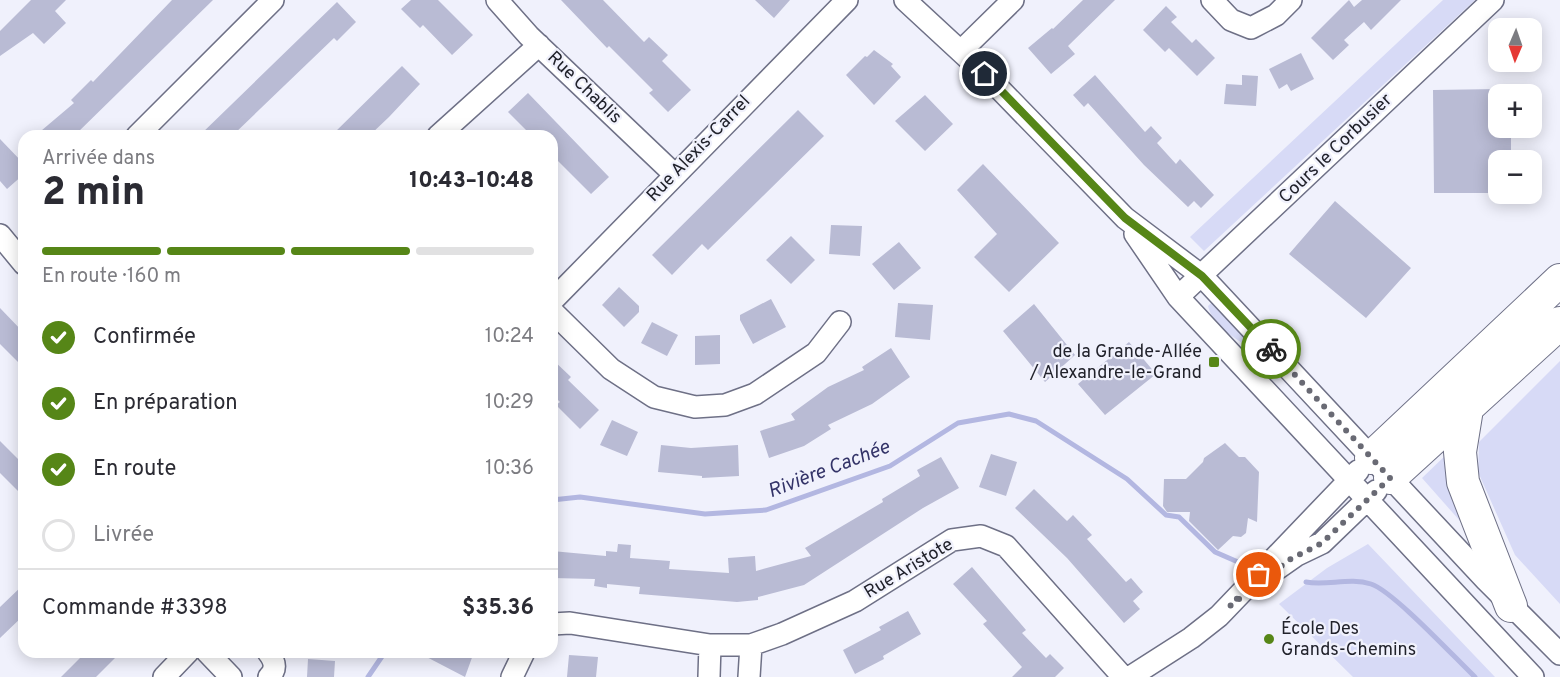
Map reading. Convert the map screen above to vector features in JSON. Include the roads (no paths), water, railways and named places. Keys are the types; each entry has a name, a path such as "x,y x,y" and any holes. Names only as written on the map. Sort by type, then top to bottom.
{"highway":[{"path":"1381,468 1560,280"},
{"path":"1381,468 1467,410 1560,323"},
{"path":"1467,410 1460,452 1461,473 1511,606"}],"street":[{"path":"143,130 273,0"},
{"name":"Rue Chablis","path":"497,0 539,45 674,174"},
{"name":"Rue Alexis-Carrel","path":"558,295 847,0"},
{"path":"906,0 961,51 1125,218 1202,276 1511,606 1560,654"},
{"path":"961,51 1013,0"},
{"path":"1212,0 1231,20 1251,28 1275,15 1291,0"},
{"name":"Cours le Corbusier","path":"1178,297 1493,0"},
{"path":"445,130 539,45"},
{"path":"1125,218 1178,297 1533,677"},
{"path":"0,235 18,253"},
{"path":"558,317 611,369 654,397 695,407 725,405 755,394 816,352 840,322"},
{"path":"1230,606 1349,480 1381,468"},
{"path":"1130,677 1201,632 1289,560 1322,543 1367,499 1381,468"},
{"name":"Rue Aristote","path":"558,624 710,645 751,645 782,634 855,601 952,540 981,536 1006,546 1123,677"},
{"path":"709,677 710,645"},
{"path":"749,677 751,645"},
{"path":"164,677 182,658"},
{"path":"213,658 231,677"},
{"path":"269,677 275,666 271,658"},
{"path":"512,677 521,658"}],"waterway":[{"name":"Rivière Cachée","path":"558,499 580,497 705,514 766,510 890,466 958,423 1009,414 1036,421 1127,479 1166,515 1179,517 1215,552 1238,562"},
{"name":"Rivière Cachée","path":"1306,582 1363,582 1381,589 1408,611 1475,677"},
{"name":"Rivière Cachée","path":"368,677 381,658"}],"place":[{"name":"de la Grande-Allée / Alexandre-le-Grand","path":"1214,362"},
{"name":"École Des Grands-Chemins","path":"1269,639"}]}
